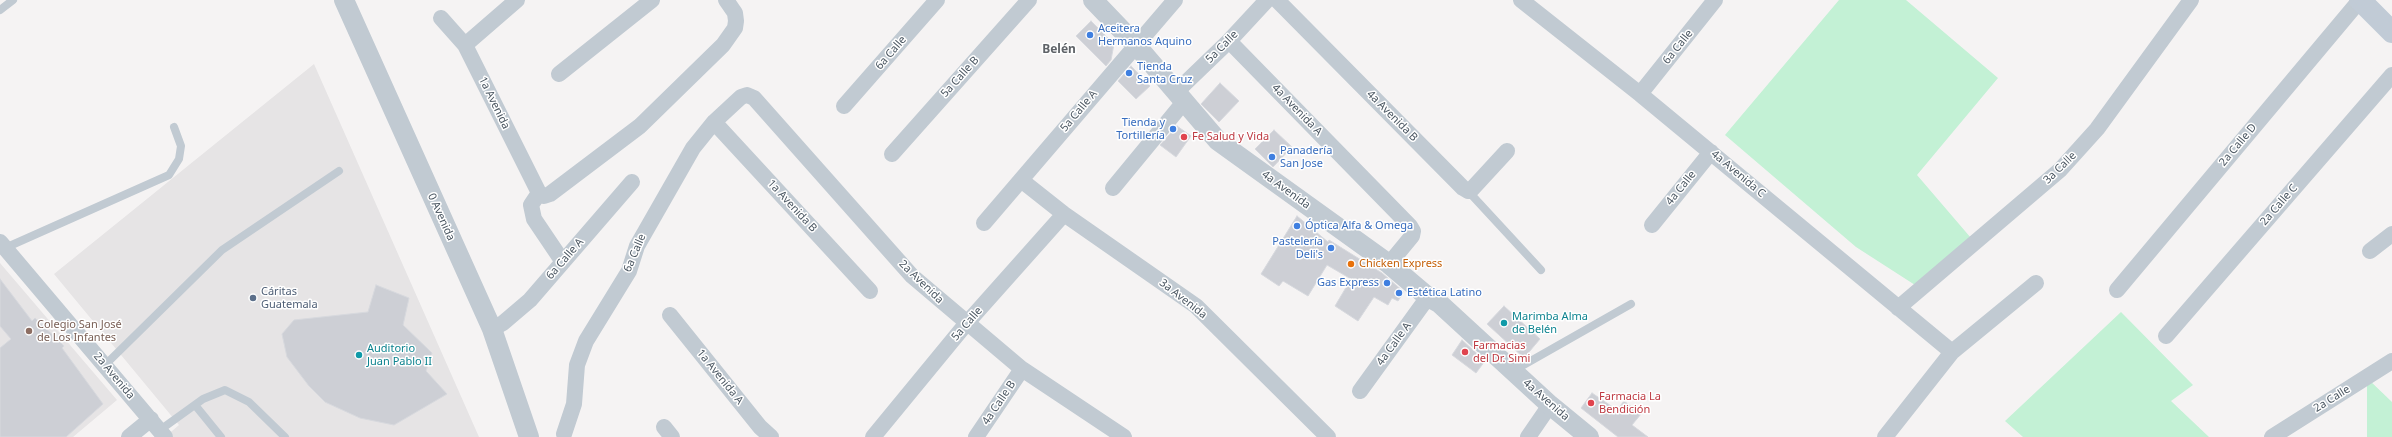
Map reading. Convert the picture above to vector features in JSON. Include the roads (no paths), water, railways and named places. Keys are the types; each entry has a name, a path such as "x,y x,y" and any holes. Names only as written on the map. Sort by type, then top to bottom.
{"main road":[{"path":"2360,0 2392,32"}],"street":[{"name":"0 Avenida","path":"344,0 492,329 529,437"},
{"path":"465,45 517,0"},
{"path":"558,74 652,0"},
{"path":"563,262 534,219 531,205 539,193 544,196 550,194 640,126 723,45 735,28 736,21 735,12 726,0"},
{"name":"6a Calle","path":"844,106 937,0"},
{"name":"5a Calle B","path":"892,154 1028,0"},
{"name":"4a Avenida","path":"1093,0 1136,45 1218,141 1389,264 1428,297 1439,303 1550,405 1589,437"},
{"name":"5a Calle A","path":"984,223 1175,0"},
{"name":"5a Calle","path":"1113,188 1180,97 1267,0"},
{"name":"4a Avenida B","path":"1277,0 1468,191"},
{"name":"4a Avenida C","path":"1521,0 1640,94 1952,352"},
{"name":"6a Calle","path":"1640,94 1715,0"},
{"name":"3a Calle","path":"1898,308 2060,170 2096,130 2191,0"},
{"name":"2a Calle D","path":"2117,290 2360,0"},
{"name":"1a Avenida","path":"441,18 465,45 539,193"},
{"name":"4a Avenida A","path":"1229,41 1410,226 1413,231 1412,236 1389,264"},
{"name":"2a Calle C","path":"2166,336 2392,75"},
{"name":"6a Calle","path":"564,434 574,404 577,365 586,341 628,271 637,246 663,198 693,148 714,122 741,97 747,96"},
{"name":"2a Avenida","path":"747,96 754,98 912,276 966,324 1022,369 1124,437"},
{"name":"1a Avenida B","path":"714,122 870,291"},
{"path":"1468,191 1507,151"},
{"name":"4a Calle","path":"1652,225 1711,152"},
{"name":"3a Avenida","path":"1021,180 1064,214 1196,306 1328,437"},
{"name":"6a Calle A","path":"492,329 503,323 530,300 632,182"},
{"name":"5a Calle","path":"873,437 966,324 1064,214"},
{"path":"2370,251 2392,234"},
{"name":"2a Avenida","path":"3,245 159,429"},
{"path":"1885,437 1952,352 2036,282"},
{"name":"4a Calle A","path":"1360,391 1428,297"},
{"name":"1a Avenida A","path":"670,315 760,427 771,437"},
{"name":"2a Calle","path":"2272,437 2392,361"},
{"name":"4a Calle B","path":"976,437 1022,369"},
{"path":"1528,437 1550,405"},
{"path":"129,437 159,429"}],"lane":[{"path":"0,10 13,0"},
{"path":"3,245 169,175 180,159 181,146 174,127"},
{"path":"104,365 222,250 339,171"},
{"path":"1468,191 1541,270"},
{"path":"1513,371 1631,304"},
{"path":"159,429 195,405 225,390 249,402 285,437"},
{"path":"195,405 221,437"}],"place":[{"name":"Aceitera Hermanos Aquino","path":"1090,35"},
{"name":"Tienda Santa Cruz","path":"1129,73"},
{"name":"Tienda y Tortillería","path":"1173,129"},
{"name":"Fe Salud y Vida","path":"1184,137"},
{"name":"Panadería San Jose","path":"1272,157"},
{"name":"Óptica Alfa & Omega","path":"1297,226"},
{"name":"Pastelería Deli's","path":"1331,248"},
{"name":"Chicken Express","path":"1351,264"},
{"name":"Gas Express","path":"1387,283"},
{"name":"Estética Latino","path":"1399,293"},
{"name":"Cáritas Guatemala","path":"253,298"},
{"name":"Marimba Alma de Belén","path":"1504,323"},
{"name":"Colegio San José de Los Infantes","path":"29,331"},
{"name":"Farmacias del Dr. Simi","path":"1465,352"},
{"name":"Auditorio Juan Pablo II","path":"359,355"},
{"name":"Farmacia La Bendición","path":"1591,403"}],"district":[{"name":"Belén","path":"1059,50"}]}
